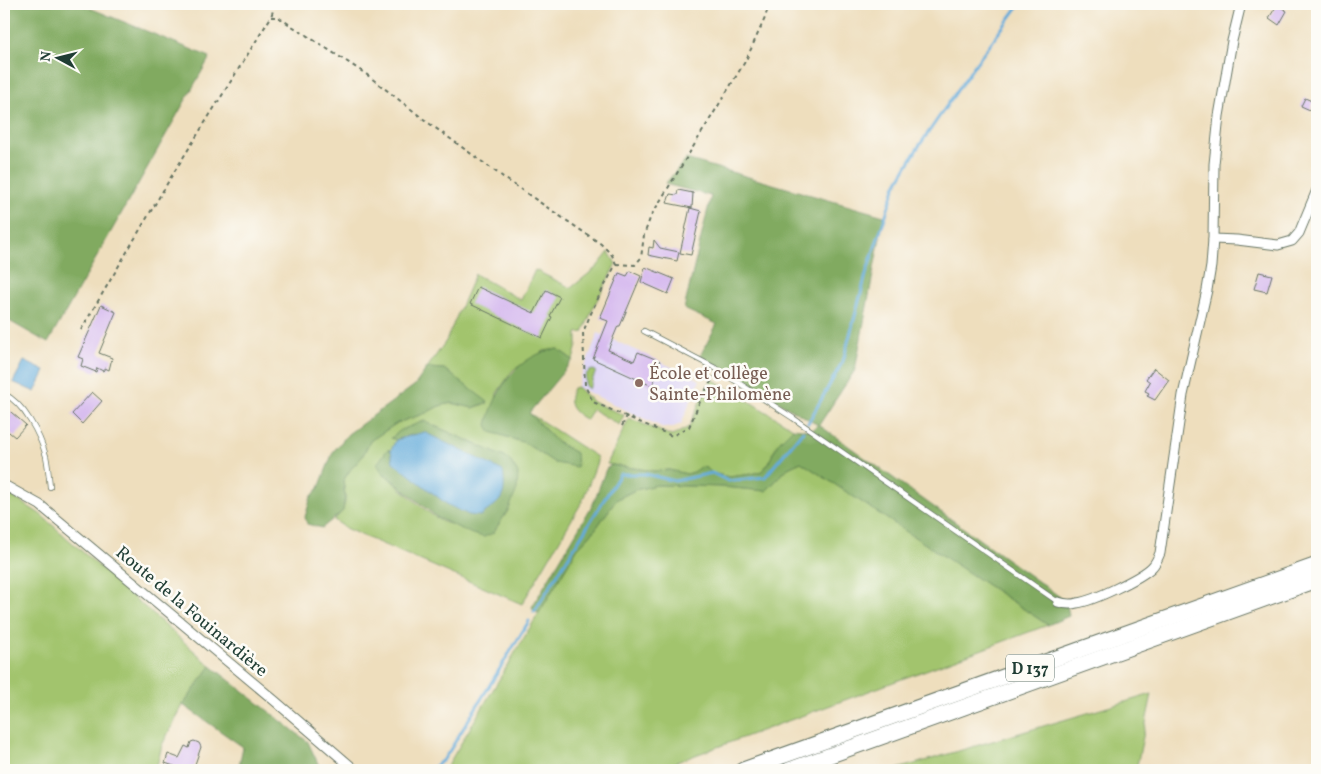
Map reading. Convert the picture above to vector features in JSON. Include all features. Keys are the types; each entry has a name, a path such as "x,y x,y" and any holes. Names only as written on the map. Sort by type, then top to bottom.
{"highway":[{"name":"D 137","path":"743,770 1317,565"},
{"name":"D 137","path":"789,770 1317,580"}],"street":[{"path":"1058,602 1078,603 1112,590 1143,574 1156,562 1160,554 1183,395 1207,290 1213,240 1214,164 1219,116 1232,41 1241,4"},
{"path":"1213,240 1237,240 1278,245 1292,241 1299,233 1317,190"},
{"name":"Route de la Fouinardière","path":"4,485 40,505 355,770"}],"lane":[{"path":"644,331 717,369 807,427 1058,602"},
{"path":"4,394 11,397 28,414 46,456 50,487"}],"path":[{"path":"81,330 171,177 271,17 275,4"},
{"path":"616,264 635,265 642,258 644,235 652,216 746,60 765,18 769,4"},
{"path":"271,17 278,17 366,74 494,171 602,244 612,255 616,264"},
{"path":"616,264 583,332 586,386 593,402 672,436 689,427 717,369"},
{"path":"622,426 627,416"},
{"path":"1125,770 1128,763"}],"shaded area":[{"name":"École et collège Sainte-Philomène","path":"598,333 700,380 681,424 664,428 577,387"}],"green space":[{"path":"4,4 80,4 210,57 48,343 4,318"},
{"path":"686,159 884,216 855,370 819,425 1060,597 1067,604 1069,616 1048,625 801,462 788,468 766,491 723,487 657,485 635,490 617,499 594,531 577,549 539,613 534,612 532,607 593,504 606,469 611,465 654,471 669,470 687,474 701,467 707,468 712,473 729,477 752,474 762,471 768,464 778,443 793,428 811,430 818,425 700,356 717,324 684,309 711,196 665,184"},
{"path":"609,252 616,264 583,332 577,333 577,345 573,360 558,349 544,351 513,370 497,393 492,432 525,443 555,463 576,453 557,442 529,413 597,457 597,462 582,502 522,604 347,529 334,520 344,507 345,493 343,481 362,457 370,441 397,423 426,413 439,406 452,403 473,408 488,403 444,369 427,368 446,341 475,274 521,300 535,270 571,288 597,267","holes":["444,430 486,449 509,509 501,520 461,524 443,522 425,510 382,472 387,450 391,450 396,440 392,438"]},
{"path":"558,349 573,360 529,413 557,442 576,453 577,467 555,463 525,443 491,432 487,425 496,398 511,375 532,358 544,352"},
{"path":"427,368 444,369 488,402 473,408 452,403 439,406 426,413 397,423 370,441 362,457 343,481 345,496 343,511 322,528 307,524 305,517 311,497 319,488 333,452 348,434 415,385"},
{"path":"596,371 589,389 585,386 585,378 588,372"},
{"path":"712,379 793,428 778,443 768,464 762,471 729,477 712,473 707,468 687,474 669,470 654,471 607,464 629,418 672,436 689,427"},
{"path":"577,387 593,402 624,415 619,425 592,409 587,420 577,414 571,407 570,399 573,388"},
{"path":"424,421 509,459 518,473 517,489 509,509 493,533 484,537 472,534 438,518 382,472 377,464 387,450 391,450 394,462 448,505 414,434 396,440 391,438 401,430"},
{"path":"801,462 1048,625 655,770 445,770 577,549 594,531 617,499 635,490 656,485 723,487 766,491 788,468"},
{"path":"4,491 40,514 211,666 183,705 162,745 156,770 4,770"},
{"path":"211,666 308,742 321,770 238,770 243,747 183,705"},
{"path":"1152,694 1136,770 894,770"}],"water":[{"path":"24,361 45,371 35,392 13,382"},
{"path":"424,432 503,471 504,488 498,503 480,516 469,515 448,505 393,462 391,450 396,440"}],"building":[{"path":"1277,5 1287,11 1279,25 1269,18"},
{"path":"1305,98 1314,102 1310,110 1301,106"},
{"path":"678,190 693,193 692,208 667,203 670,194 677,195"},
{"path":"690,208 701,211 691,255 680,253"},
{"path":"654,240 660,248 679,252 677,261 648,255 649,247 653,248"},
{"path":"645,267 674,279 668,294 641,282"},
{"path":"630,271 641,276 608,350 634,361 638,352 660,361 652,386 593,359 608,321 600,318 619,273 627,276"},
{"path":"1259,272 1272,275 1267,292 1254,289"},
{"path":"478,287 534,313 546,290 560,297 550,316 552,317 542,338 470,304"},
{"path":"101,305 116,312 99,353 112,358 109,370 105,368 103,371 97,368 96,372 81,366 83,359 78,357"},
{"path":"1154,368 1169,380 1155,400 1147,396 1149,393 1145,391 1150,382 1146,379"},
{"path":"92,392 102,401 82,424 72,414"},
{"path":"4,406 26,425 15,437 4,428"},
{"path":"191,742 199,743 201,747 193,770 179,770 180,768 165,763 168,754 179,758 185,746 189,748"}],"waterway":[{"path":"808,423 843,361 867,271 896,185 917,149 974,66 1020,4"},
{"path":"534,612 620,474 645,474 675,481 712,473 728,481 765,477 803,431"},
{"path":"431,770 444,759 450,750 529,621"}],"place":[{"name":"École et collège Sainte-Philomène","path":"639,383"}]}
